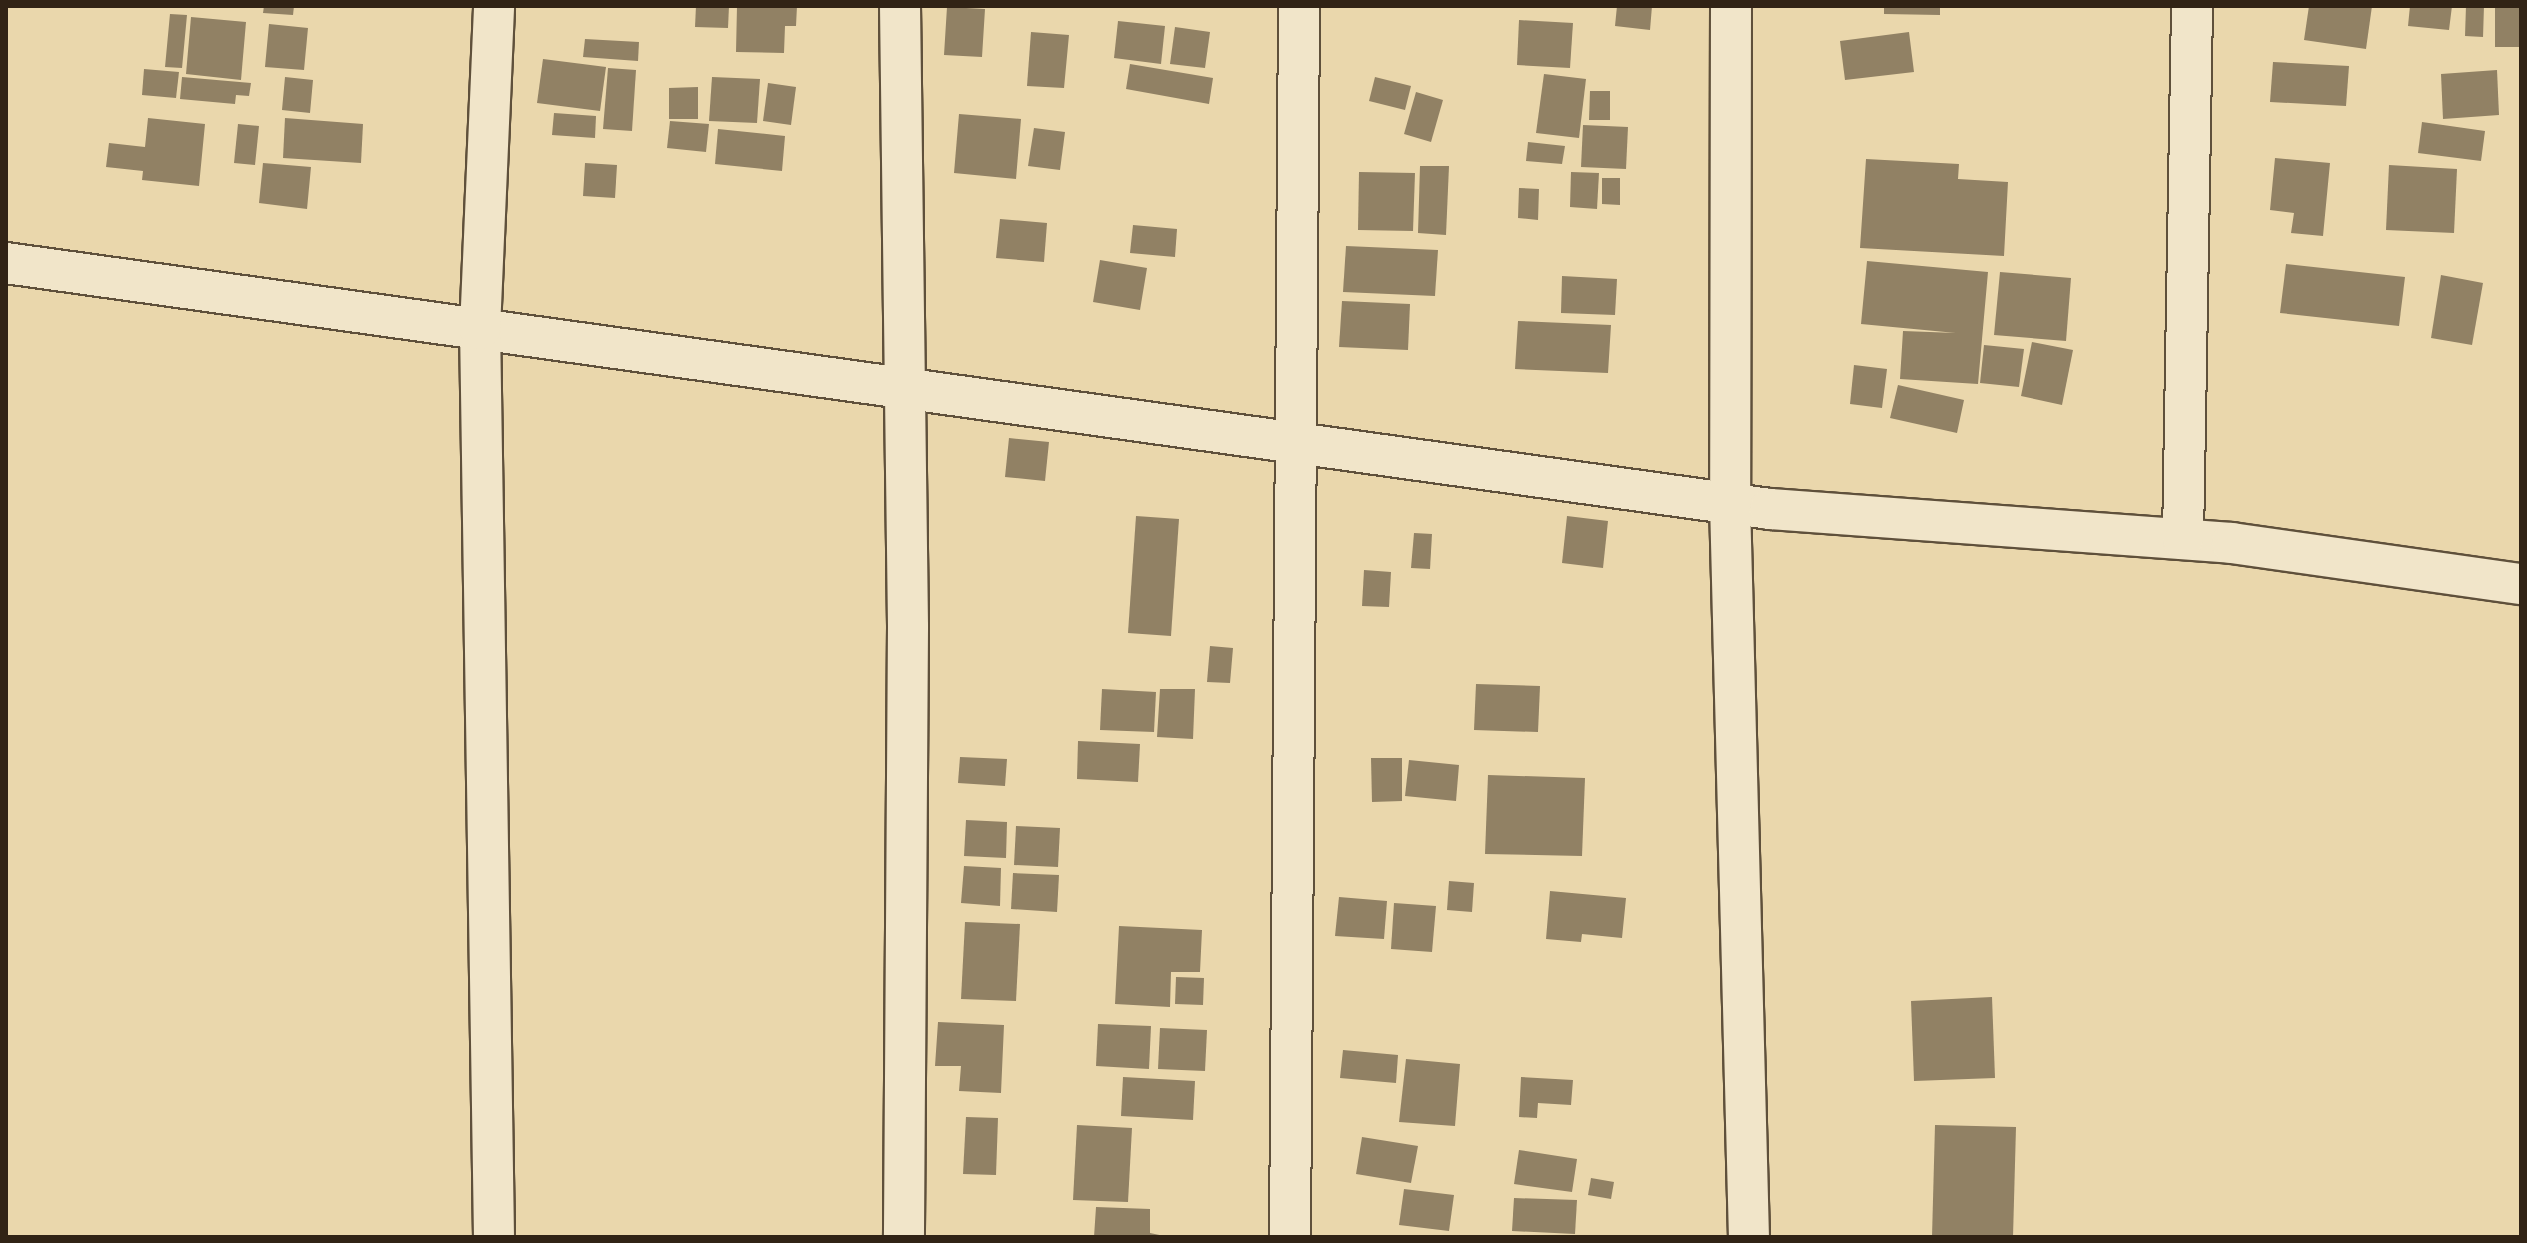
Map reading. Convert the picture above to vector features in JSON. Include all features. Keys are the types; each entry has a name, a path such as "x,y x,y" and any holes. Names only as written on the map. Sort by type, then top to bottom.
{"street":[{"path":"494,6 480,329 494,1237"},
{"path":"900,6 905,387 904,1237"},
{"path":"1290,1237 1292,442 1299,6"},
{"path":"1731,6 1730,503 1749,1237"},
{"path":"2183,539 2192,6"},
{"path":"6,263 1730,503 2183,539 2521,584"}],"building":[{"path":"264,6 294,6 293,15 263,13"},
{"path":"696,6 729,6 728,28 695,27"},
{"path":"737,6 797,6 796,26 785,26 784,53 736,52"},
{"path":"1617,6 1652,6 1650,30 1615,26"},
{"path":"1884,6 1940,6 1940,15 1884,14"},
{"path":"2309,6 2372,6 2366,49 2304,40"},
{"path":"2410,6 2452,6 2449,30 2408,26"},
{"path":"2466,6 2484,6 2483,37 2465,36"},
{"path":"2495,6 2521,6 2521,47 2495,47"},
{"path":"947,7 985,9 982,57 944,55"},
{"path":"170,14 187,15 182,68 165,67"},
{"path":"191,17 246,22 241,80 186,74"},
{"path":"1519,20 1573,23 1570,68 1517,65"},
{"path":"1118,21 1165,26 1161,64 1114,58"},
{"path":"269,24 308,28 304,70 265,67"},
{"path":"1175,27 1210,32 1205,68 1170,64"},
{"path":"1031,32 1069,35 1064,88 1027,86"},
{"path":"1909,32 1914,72 1845,80 1840,41"},
{"path":"585,39 639,42 638,61 583,57"},
{"path":"543,59 606,67 600,111 537,103"},
{"path":"2273,62 2349,66 2346,106 2270,102"},
{"path":"1130,64 1213,78 1209,104 1126,89"},
{"path":"608,68 636,70 632,131 603,129"},
{"path":"144,69 179,72 176,98 142,95"},
{"path":"2497,70 2499,115 2443,119 2441,74"},
{"path":"1544,74 1586,79 1579,138 1536,133"},
{"path":"182,77 251,83 249,96 236,95 235,104 180,99"},
{"path":"285,77 313,80 310,113 282,110"},
{"path":"712,77 760,79 757,123 709,121"},
{"path":"1375,77 1411,86 1405,110 1369,101"},
{"path":"768,83 796,87 791,125 763,121"},
{"path":"698,87 698,119 669,119 669,88"},
{"path":"1590,91 1610,91 1610,120 1589,120"},
{"path":"1416,92 1443,100 1431,142 1404,134"},
{"path":"554,113 596,116 595,138 552,135"},
{"path":"959,114 1021,119 1016,179 954,173"},
{"path":"148,118 205,124 199,186 142,180 143,171 106,167 109,143 145,147"},
{"path":"285,118 363,124 361,163 283,158"},
{"path":"670,121 709,124 706,152 667,148"},
{"path":"2422,122 2485,131 2481,161 2418,153"},
{"path":"238,124 259,126 255,165 234,163"},
{"path":"1583,125 1628,127 1626,169 1581,167"},
{"path":"1034,128 1065,132 1060,170 1028,166"},
{"path":"718,129 785,136 782,171 715,164"},
{"path":"1528,142 1565,146 1562,164 1526,161"},
{"path":"2275,158 2330,163 2323,236 2291,233 2294,213 2270,210"},
{"path":"1866,159 1959,164 1958,179 2008,182 2004,256 1860,248"},
{"path":"263,163 311,167 307,209 259,203"},
{"path":"585,163 617,165 615,198 583,196"},
{"path":"2389,165 2457,169 2454,233 2386,230"},
{"path":"1420,166 1449,166 1446,235 1418,233"},
{"path":"1359,172 1415,173 1413,231 1358,230"},
{"path":"1571,172 1599,173 1597,209 1570,207"},
{"path":"1602,178 1620,178 1620,205 1602,204"},
{"path":"1519,188 1539,189 1538,220 1518,218"},
{"path":"1000,219 1047,223 1044,262 996,258"},
{"path":"1133,225 1177,229 1175,257 1130,253"},
{"path":"1346,246 1438,250 1435,296 1343,292"},
{"path":"1100,260 1147,268 1140,310 1093,302"},
{"path":"1867,261 1988,272 1978,384 1900,379 1903,331 1956,333 1861,324"},
{"path":"2286,264 2405,277 2399,326 2280,313"},
{"path":"2000,272 2071,278 2066,341 1994,335"},
{"path":"2441,275 2483,283 2472,345 2431,338"},
{"path":"1562,276 1617,279 1615,315 1561,313"},
{"path":"1342,301 1410,304 1408,350 1339,347"},
{"path":"1518,321 1611,325 1608,373 1515,369"},
{"path":"2032,342 2073,350 2062,405 2021,396"},
{"path":"1984,345 2024,349 2019,387 1980,383"},
{"path":"1854,365 1887,369 1882,408 1850,404"},
{"path":"1898,385 1964,400 1957,433 1890,418"},
{"path":"1009,438 1049,442 1045,481 1005,477"},
{"path":"1136,516 1179,519 1171,636 1128,633"},
{"path":"1567,516 1608,521 1603,568 1562,563"},
{"path":"1414,533 1432,534 1430,569 1411,568"},
{"path":"1364,570 1391,572 1389,607 1362,606"},
{"path":"1210,646 1233,648 1230,683 1207,682"},
{"path":"1476,684 1540,686 1538,732 1474,730"},
{"path":"1102,689 1156,692 1154,732 1100,730"},
{"path":"1160,689 1195,689 1193,739 1157,737"},
{"path":"1078,741 1140,744 1138,782 1077,779"},
{"path":"960,757 1007,759 1005,786 958,783"},
{"path":"1371,758 1402,758 1402,801 1372,802"},
{"path":"1409,760 1459,765 1456,801 1405,796"},
{"path":"1488,775 1585,778 1582,856 1485,854"},
{"path":"966,820 1007,822 1006,858 964,856"},
{"path":"1016,826 1060,828 1058,867 1014,865"},
{"path":"964,866 1001,868 1000,906 961,903"},
{"path":"1013,873 1059,875 1057,912 1011,909"},
{"path":"1449,881 1474,883 1472,912 1447,910"},
{"path":"1550,891 1626,898 1622,938 1582,934 1581,942 1546,939"},
{"path":"1339,897 1387,901 1384,939 1335,936"},
{"path":"1394,903 1436,906 1432,952 1391,949"},
{"path":"965,922 1020,924 1016,1001 961,999"},
{"path":"1119,926 1202,930 1200,972 1171,972 1170,1007 1115,1004"},
{"path":"1176,977 1204,978 1203,1005 1175,1004"},
{"path":"1992,997 1995,1078 1914,1081 1911,1001"},
{"path":"938,1022 1004,1025 1001,1093 959,1091 961,1066 935,1066"},
{"path":"1098,1024 1151,1026 1149,1069 1096,1066"},
{"path":"1160,1028 1207,1030 1205,1071 1158,1069"},
{"path":"1343,1050 1398,1055 1396,1083 1340,1078"},
{"path":"1406,1059 1460,1064 1455,1126 1399,1122"},
{"path":"1123,1077 1195,1081 1193,1120 1121,1116"},
{"path":"1521,1077 1573,1080 1571,1105 1538,1103 1537,1118 1519,1117"},
{"path":"966,1117 998,1118 996,1175 963,1174"},
{"path":"1077,1125 1132,1128 1128,1202 1073,1200"},
{"path":"1935,1125 2016,1127 2013,1237 1932,1237"},
{"path":"1362,1137 1418,1146 1411,1183 1356,1174"},
{"path":"1519,1150 1577,1159 1572,1192 1514,1184"},
{"path":"1591,1178 1614,1182 1611,1199 1588,1195"},
{"path":"1404,1189 1454,1195 1449,1231 1399,1225"},
{"path":"1514,1198 1577,1200 1575,1234 1512,1231"},
{"path":"1096,1207 1150,1209 1150,1233 1169,1237 1094,1237"}]}
